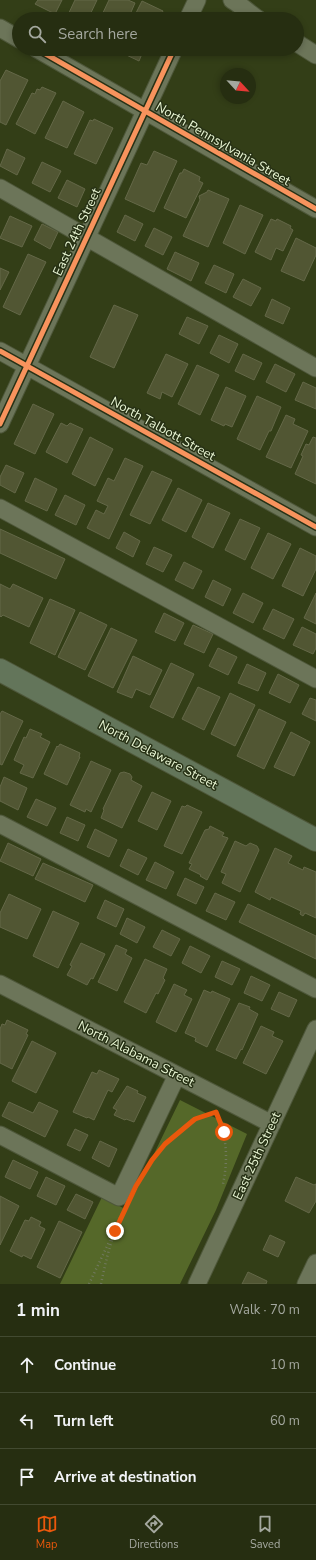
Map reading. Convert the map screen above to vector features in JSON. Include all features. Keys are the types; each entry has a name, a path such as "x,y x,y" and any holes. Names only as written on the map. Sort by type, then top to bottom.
{"main road":[{"name":"North Delaware Street","path":"0,670 316,840"}],"street":[{"path":"191,12 197,0"},
{"path":"238,3 248,12"},
{"path":"0,28 12,35"},
{"path":"304,47 316,55"},
{"name":"North Pennsylvania Street","path":"48,56 316,209"},
{"name":"East 24th Street","path":"0,424 171,56"},
{"path":"0,188 316,368"},
{"name":"North Talbott Street","path":"0,351 316,526"},
{"path":"0,508 316,679"},
{"path":"0,824 316,989"},
{"name":"North Alabama Street","path":"0,984 272,1124"},
{"name":"East 25th Street","path":"197,1284 316,1029"},
{"path":"0,1135 119,1197 177,1075"},
{"path":"306,1284 316,1262"}],"path":[{"path":"161,1149 195,1119 216,1112 224,1132 227,1151 226,1173 223,1186"},
{"path":"101,1284 107,1255 124,1209"},
{"path":"89,1284 115,1231"}],"green space":[{"path":"180,1100 247,1134 216,1210 180,1284 60,1284 102,1197 127,1210"}],"building":[{"path":"38,0 62,0 56,12 51,12 35,4"},
{"path":"75,0 97,0 91,12 69,12"},
{"path":"109,0 128,0 135,3 131,12 103,12"},
{"path":"142,1 163,11 162,12 136,12"},
{"path":"128,56 141,56 139,61"},
{"path":"6,70 28,80 6,125 0,122 0,81"},
{"path":"42,87 56,93 35,134 16,124 32,93 35,94 37,89 40,90"},
{"path":"63,101 84,112 67,148 45,138"},
{"path":"94,119 113,128 96,164 74,154 90,120 93,121"},
{"path":"7,149 25,158 17,175 0,166"},
{"path":"154,151 177,161 154,212 125,199 141,163 147,165"},
{"path":"42,162 61,171 50,192 32,183"},
{"path":"184,169 200,177 199,181 203,183 186,218 164,208 180,173 182,173"},
{"path":"67,180 85,189 77,207 58,198"},
{"path":"208,190 229,199 208,247 183,236 200,200 199,196"},
{"path":"240,205 263,215 245,254 223,243"},
{"path":"125,215 143,224 135,241 117,232"},
{"path":"10,216 32,226 22,247 0,238"},
{"path":"271,219 276,221 277,219 291,226 290,228 293,230 283,251 276,248 271,260 255,252"},
{"path":"42,224 58,232 50,249 34,240"},
{"path":"154,228 172,237 163,255 145,246"},
{"path":"296,238 316,248 316,255 304,281 281,271"},
{"path":"175,252 199,263 191,281 167,269"},
{"path":"28,254 46,262 20,315 3,307"},
{"path":"214,265 234,274 226,293 205,283"},
{"path":"0,268 9,272 0,290"},
{"path":"243,279 261,288 251,306 233,297"},
{"path":"272,299 290,308 283,324 265,316"},
{"path":"114,305 138,315 114,368 90,357"},
{"path":"187,317 208,326 199,344 179,334"},
{"path":"219,335 238,344 229,363 210,353"},
{"path":"166,354 188,364 172,397 162,392 160,399 147,393"},
{"path":"243,354 262,363 254,380 235,371"},
{"path":"275,364 295,374 286,392 266,382"},
{"path":"197,365 219,375 200,415 178,404"},
{"path":"303,382 316,388 316,409 295,400"},
{"path":"226,387 246,396 232,427 225,424 224,426 211,420"},
{"path":"257,396 281,407 271,431 269,431 260,450 237,439"},
{"path":"33,404 54,414 35,454 14,444"},
{"path":"286,415 295,419 293,424 308,431 291,468 266,457"},
{"path":"61,423 67,426 70,423 83,429 67,463 46,452"},
{"path":"90,437 113,449 95,486 72,474"},
{"path":"313,437 316,438 316,484 295,474 303,456 301,455 306,444 309,445"},
{"path":"125,458 143,466 109,539 87,528 96,510 104,514 108,506 97,501 108,478 114,481"},
{"path":"6,465 24,473 15,493 0,485 0,477"},
{"path":"152,471 172,480 150,524 130,515"},
{"path":"35,478 57,489 47,511 25,501"},
{"path":"178,488 202,500 186,532 162,520"},
{"path":"65,495 85,505 76,525 55,515"},
{"path":"208,503 230,513 213,548 192,537"},
{"path":"240,519 260,528 245,560 225,550"},
{"path":"0,529 65,559 56,579 0,553"},
{"path":"124,532 140,541 133,557 116,548"},
{"path":"268,533 291,544 273,579 251,568"},
{"path":"154,547 172,555 163,572 146,564"},
{"path":"300,548 316,556 316,569 303,596 282,586"},
{"path":"184,562 202,571 193,589 175,580"},
{"path":"213,580 231,589 223,606 205,597"},
{"path":"0,584 10,589 13,584 43,598 29,627 3,615 1,617 0,616"},
{"path":"243,593 263,603 253,623 233,613"},
{"path":"316,593 316,624 304,618"},
{"path":"50,599 75,610 55,655 30,643"},
{"path":"273,609 294,619 284,639 263,629"},
{"path":"80,612 107,625 85,670 58,657"},
{"path":"164,613 184,623 175,641 155,632"},
{"path":"193,625 213,634 204,653 184,644"},
{"path":"302,627 316,634 316,648 313,654 293,645"},
{"path":"111,628 137,640 113,688 88,676"},
{"path":"218,648 237,657 228,675 209,666"},
{"path":"133,656 162,670 150,695 136,689 132,698 117,692"},
{"path":"171,663 194,674 173,718 150,707"},
{"path":"247,664 266,673 258,691 238,683"},
{"path":"278,674 299,685 290,703 269,693"},
{"path":"198,687 220,697 204,730 182,719"},
{"path":"230,693 255,705 235,746 211,734"},
{"path":"310,698 316,700 316,721 302,714"},
{"path":"259,709 286,722 264,769 237,756"},
{"path":"2,711 23,721 2,765 0,764 0,714"},
{"path":"30,729 42,734 40,737 50,742 33,778 20,773 24,765 14,760 24,737 26,738"},
{"path":"291,732 310,742 294,776 274,767"},
{"path":"60,744 80,753 80,757 67,785 44,774 57,746 58,747"},
{"path":"91,761 111,770 91,812 86,809 85,812 70,805"},
{"path":"124,772 130,774 132,777 131,780 142,786 122,828 101,818 103,809 120,773"},
{"path":"4,777 27,788 18,810 0,801 0,787"},
{"path":"152,792 171,801 157,830 138,821"},
{"path":"36,799 56,808 47,826 27,817"},
{"path":"187,805 202,812 182,854 164,846 182,806 185,807"},
{"path":"67,817 85,825 78,841 60,833"},
{"path":"210,826 224,833 222,836 228,838 207,880 189,869 192,864 189,863 205,830 209,829"},
{"path":"95,829 117,840 109,857 87,847"},
{"path":"235,841 246,846 250,843 257,846 259,850 240,892 222,883 226,874 221,872"},
{"path":"8,843 41,859 33,876 0,861"},
{"path":"275,848 292,856 288,863 303,870 304,867 316,872 316,918 305,913 303,916 300,914 301,911 271,897 270,900 255,892"},
{"path":"128,849 147,858 138,875 120,866"},
{"path":"155,862 174,872 166,889 146,880"},
{"path":"43,863 93,885 85,902 35,879"},
{"path":"185,878 204,887 196,904 177,895"},
{"path":"215,893 235,902 226,920 206,911"},
{"path":"9,894 41,909 27,939 0,927 0,913"},
{"path":"105,900 124,909 116,927 97,918"},
{"path":"248,904 316,936 316,959 239,922"},
{"path":"53,911 79,923 58,968 33,956"},
{"path":"127,918 145,927 137,943 120,934"},
{"path":"162,930 180,939 171,956 153,947"},
{"path":"81,943 105,954 93,979 91,978 87,985 67,975 72,966 70,965"},
{"path":"116,945 127,950 125,954 132,958 117,991 98,982"},
{"path":"190,946 210,956 201,973 182,963"},
{"path":"145,959 167,969 163,978 165,980 158,994 156,993 146,1013 124,1002"},
{"path":"222,961 240,969 232,985 215,977"},
{"path":"251,976 270,985 262,1001 244,993"},
{"path":"174,984 187,990 184,995 192,999 176,1032 156,1022"},
{"path":"204,990 211,993 212,991 230,999 207,1047 195,1041 196,1038 185,1033"},
{"path":"279,992 297,1000 289,1017 271,1009"},
{"path":"239,1003 250,1007 249,1009 258,1014 242,1050 241,1049 236,1059 216,1050"},
{"path":"7,1020 28,1030 26,1034 28,1035 12,1069 0,1063 0,1029 2,1024 5,1025"},
{"path":"261,1026 274,1032 272,1036 283,1041 266,1074 243,1063"},
{"path":"32,1041 56,1053 36,1093 12,1081"},
{"path":"99,1070 119,1079 112,1092 108,1090 94,1120 73,1112 92,1072 97,1074"},
{"path":"127,1086 146,1097 134,1122 114,1115 117,1110 113,1108"},
{"path":"9,1102 33,1113 39,1102 58,1111 45,1137 2,1116"},
{"path":"75,1129 88,1135 80,1151 67,1145"},
{"path":"100,1141 117,1149 109,1167 92,1158"},
{"path":"13,1160 38,1172 30,1189 5,1177"},
{"path":"46,1177 65,1186 56,1205 37,1196"},
{"path":"296,1177 314,1185 316,1184 316,1201 309,1213 285,1201"},
{"path":"76,1194 93,1202 85,1219 67,1210"},
{"path":"0,1196 19,1206 0,1245"},
{"path":"31,1217 41,1222 39,1226 45,1229 31,1259 23,1255 22,1257 10,1251 25,1220 29,1221"},
{"path":"59,1221 82,1232 60,1278 37,1267"},
{"path":"270,1235 285,1242 278,1257 263,1250"},
{"path":"248,1272 267,1281 266,1284 242,1284"}],"cycle path":[{"path":"49,56 316,209"},
{"path":"0,424 171,56"},
{"path":"0,351 316,527"}],"route":[{"path":"115,1231 136,1186 152,1160 165,1144 195,1119 216,1112 224,1132"}]}
